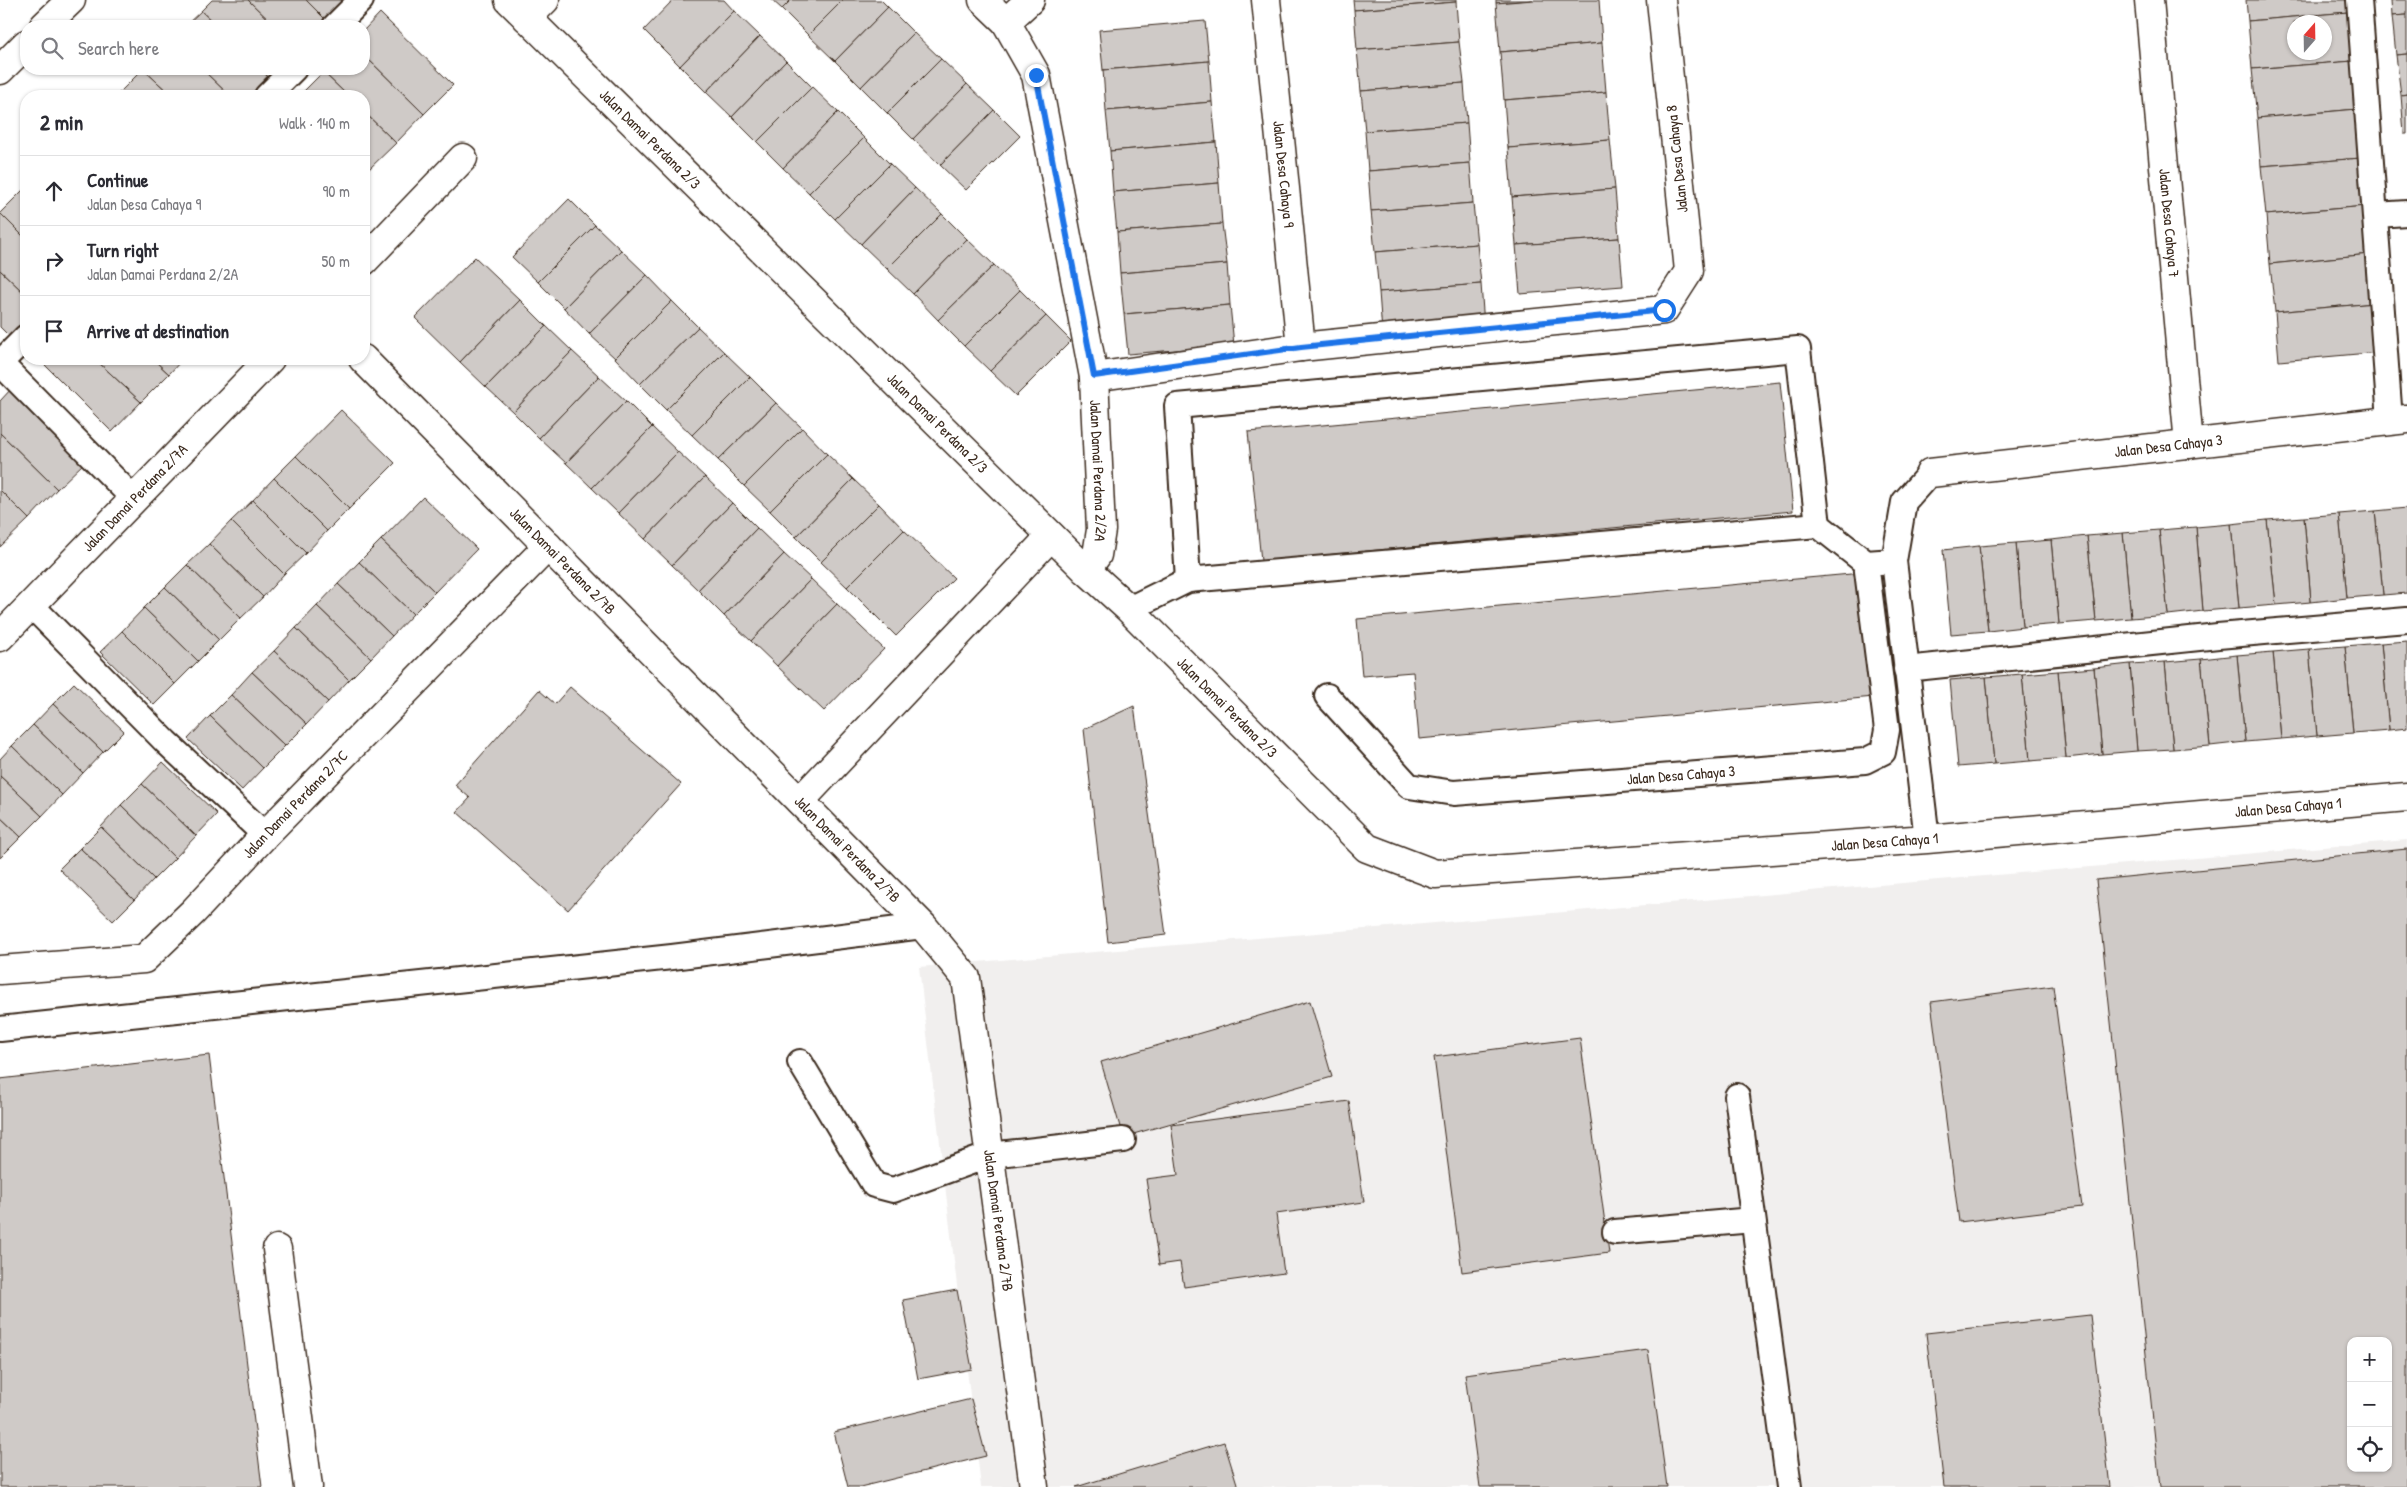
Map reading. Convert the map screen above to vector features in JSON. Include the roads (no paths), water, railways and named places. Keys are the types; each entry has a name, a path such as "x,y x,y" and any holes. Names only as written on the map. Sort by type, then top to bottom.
{"street":[{"path":"50,20 71,0"},
{"name":"Jalan Damai Perdana 2/2A","path":"983,0 1006,22 1036,75 1094,376 1101,530 1097,555 1086,570"},
{"path":"1006,22 1030,0"},
{"name":"Jalan Desa Cahaya 9","path":"1266,0 1301,347"},
{"name":"Jalan Desa Cahaya 8","path":"1301,347 1664,310 1689,271 1661,0"},
{"name":"Jalan Desa Cahaya 7","path":"2149,0 2189,444"},
{"name":"Jalan Damai Perdana 2/3","path":"527,6 1051,536 1129,608 1367,848"},
{"path":"0,70 20,50"},
{"path":"370,255 463,158"},
{"path":"1094,376 1301,347"},
{"name":"Jalan Damai Perdana 2/7A","path":"0,637 264,365"},
{"name":"Jalan Damai Perdana 2/7B","path":"369,365 923,926 966,978 1034,1487"},
{"name":"Jalan Desa Cahaya 3","path":"1930,473 2398,420"},
{"path":"800,801 1051,536"},
{"name":"Jalan Damai Perdana 2/7C","path":"0,970 144,959 193,912 265,835 548,546"},
{"name":"Jalan Desa Cahaya 1","path":"1367,848 1435,874 1927,839 2407,798"},
{"path":"277,1249 308,1487"}],"lane":[{"path":"341,20 361,0"},
{"path":"2360,0 2376,215 2398,420"},
{"path":"273,90 288,75"},
{"path":"2376,215 2407,213"},
{"path":"20,343 0,363 134,499"},
{"path":"1188,580 1177,406 1798,349 1818,525"},
{"path":"1927,839 1894,561 1904,502 1930,473"},
{"path":"1129,608 1188,580 1818,525 1866,563 1894,561"},
{"name":"Jalan Desa Cahaya 3","path":"1327,696 1409,786 1454,793 1865,761 1883,752 1887,730 1866,563"},
{"path":"31,605 166,742 265,835"},
{"path":"1906,669 2218,636 2407,620"},
{"path":"0,1029 672,957 923,926"},
{"path":"800,1062 874,1185 893,1190 990,1156 1123,1140"},
{"path":"1737,1096 1789,1487"},
{"path":"1615,1232 1753,1220"}]}
